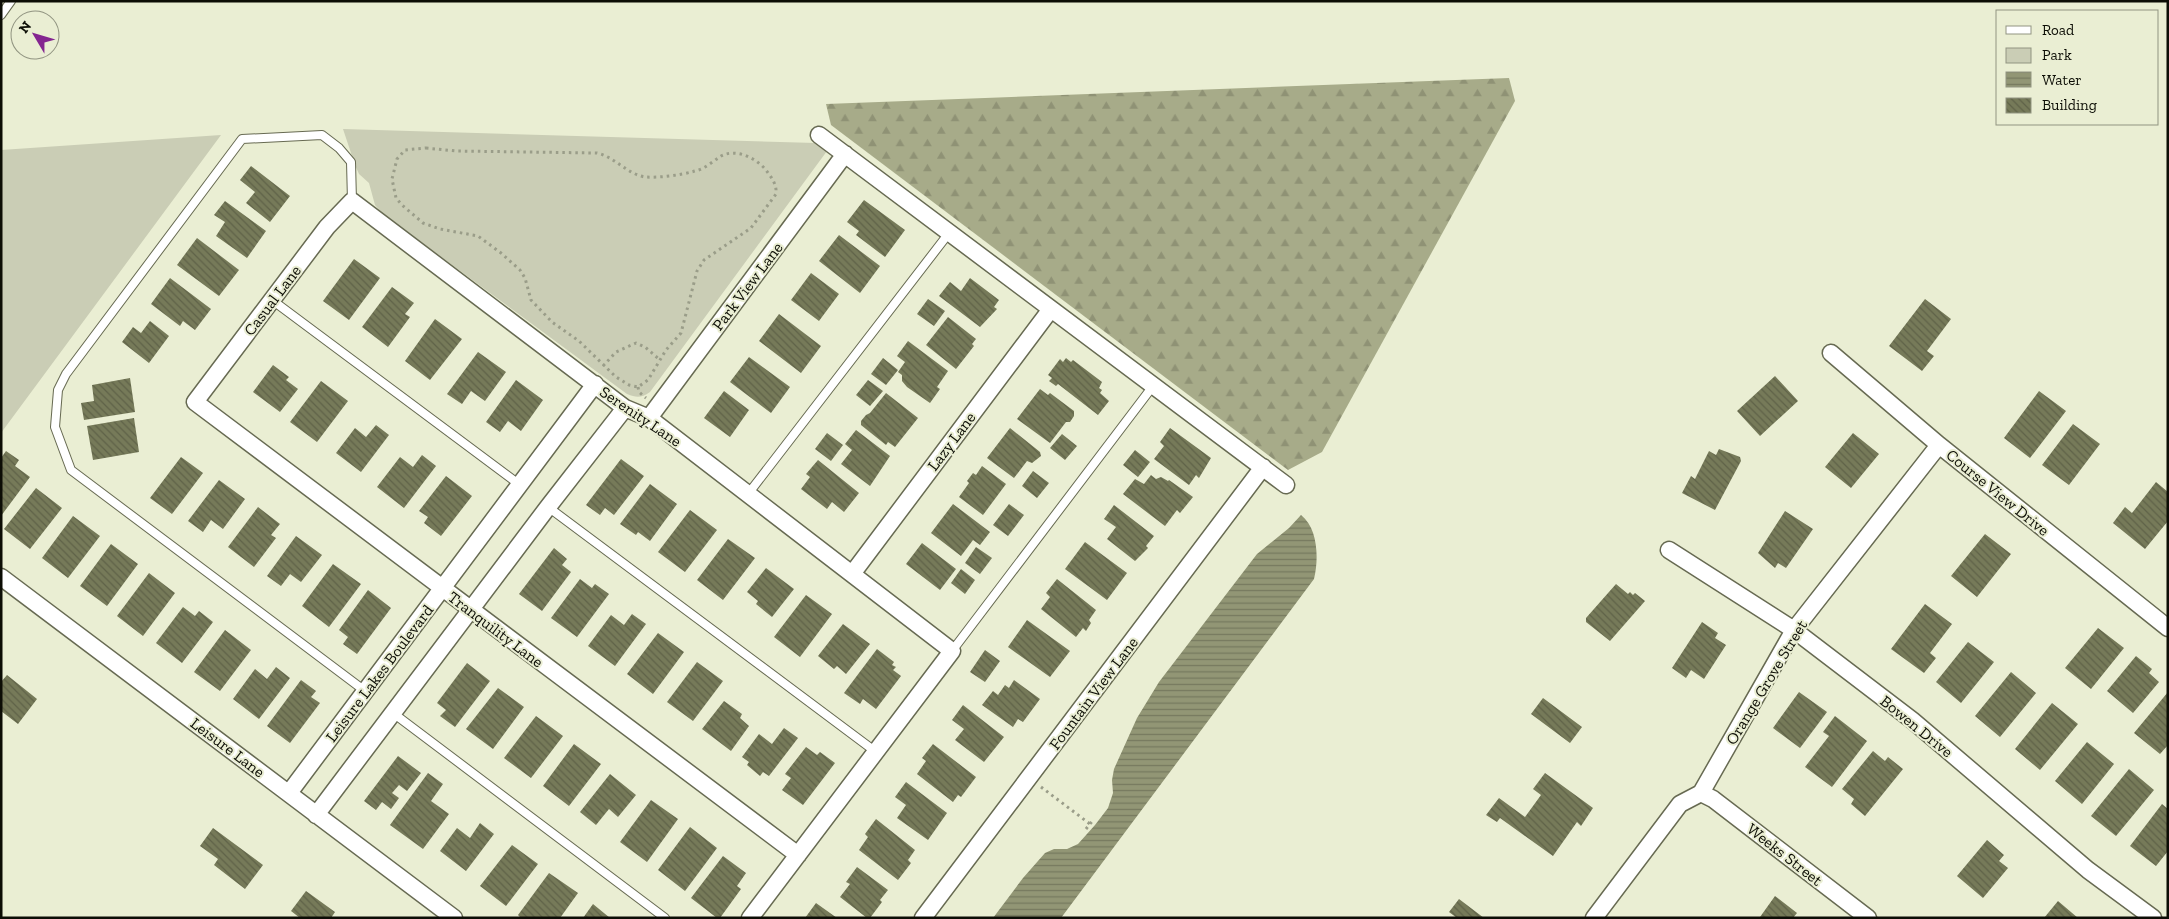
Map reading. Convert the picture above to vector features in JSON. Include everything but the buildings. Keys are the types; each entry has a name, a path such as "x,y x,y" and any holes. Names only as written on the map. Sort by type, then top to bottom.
{"street":[{"path":"819,135 1286,485"},
{"name":"Park View Lane","path":"649,418 845,154"},
{"name":"Serenity Lane","path":"352,201 625,408 649,418 952,651"},
{"name":"Casual Lane","path":"195,402 327,227 352,201"},
{"name":"Lazy Lane","path":"852,574 1051,309"},
{"name":"Course View Drive","path":"1831,353 1939,445 2168,628"},
{"name":"Leisure Lakes Boulevard","path":"289,793 595,384"},
{"name":"Tranquility Lane","path":"195,402 798,855"},
{"path":"316,815 470,609 625,408"},
{"name":"Orange Grove Street","path":"1594,918 1680,804 1700,793 1794,630 1939,445"},
{"name":"Fountain View Lane","path":"923,918 1263,468"},
{"name":"Bowen Drive","path":"1669,550 1794,630 1912,720 2088,870 2153,918"},
{"name":"Leisure Lane","path":"1,577 454,918"},
{"path":"750,918 952,651"},
{"name":"Weeks Street","path":"1700,793 1713,799 1868,918"}],"lane":[{"path":"1,15 11,1"},
{"path":"352,201 351,162 339,148 322,135 242,139 66,374 58,390 54,427 71,470 365,691"},
{"path":"748,494 949,233"},
{"path":"272,300 520,485"},
{"path":"952,651 1153,386"},
{"path":"548,507 876,752"},
{"path":"393,713 665,918"}],"path":[{"path":"426,148 456,151 597,153 607,156 645,177 696,171 726,154 749,156 758,162 773,180 776,194 751,228 708,255 700,265 681,333 660,360 648,380 638,387 622,382 603,366 579,341 558,328 534,303 520,270 501,253 478,236 440,229 423,223 402,205 396,198 392,179 394,167 401,154 411,149 426,148"},
{"path":"603,366 616,352 636,343 645,347 660,360"},
{"path":"1029,778 1090,824"},
{"path":"1086,829 1094,819"}],"green space":[{"path":"1509,78 1515,101 1322,452 1288,470 831,125 826,104"},
{"path":"343,129 816,143 827,151 650,392 636,397 627,394 383,214 375,205 369,183 359,174"},
{"path":"221,135 1,433 1,150"}],"water":[{"path":"1301,515 1311,528 1316,544 1316,571 1314,579 1061,918 993,918 1023,878 1045,853 1054,849 1067,849 1078,844 1108,808 1113,793 1112,780 1114,769 1137,718 1159,682 1257,554 1289,528"}]}
